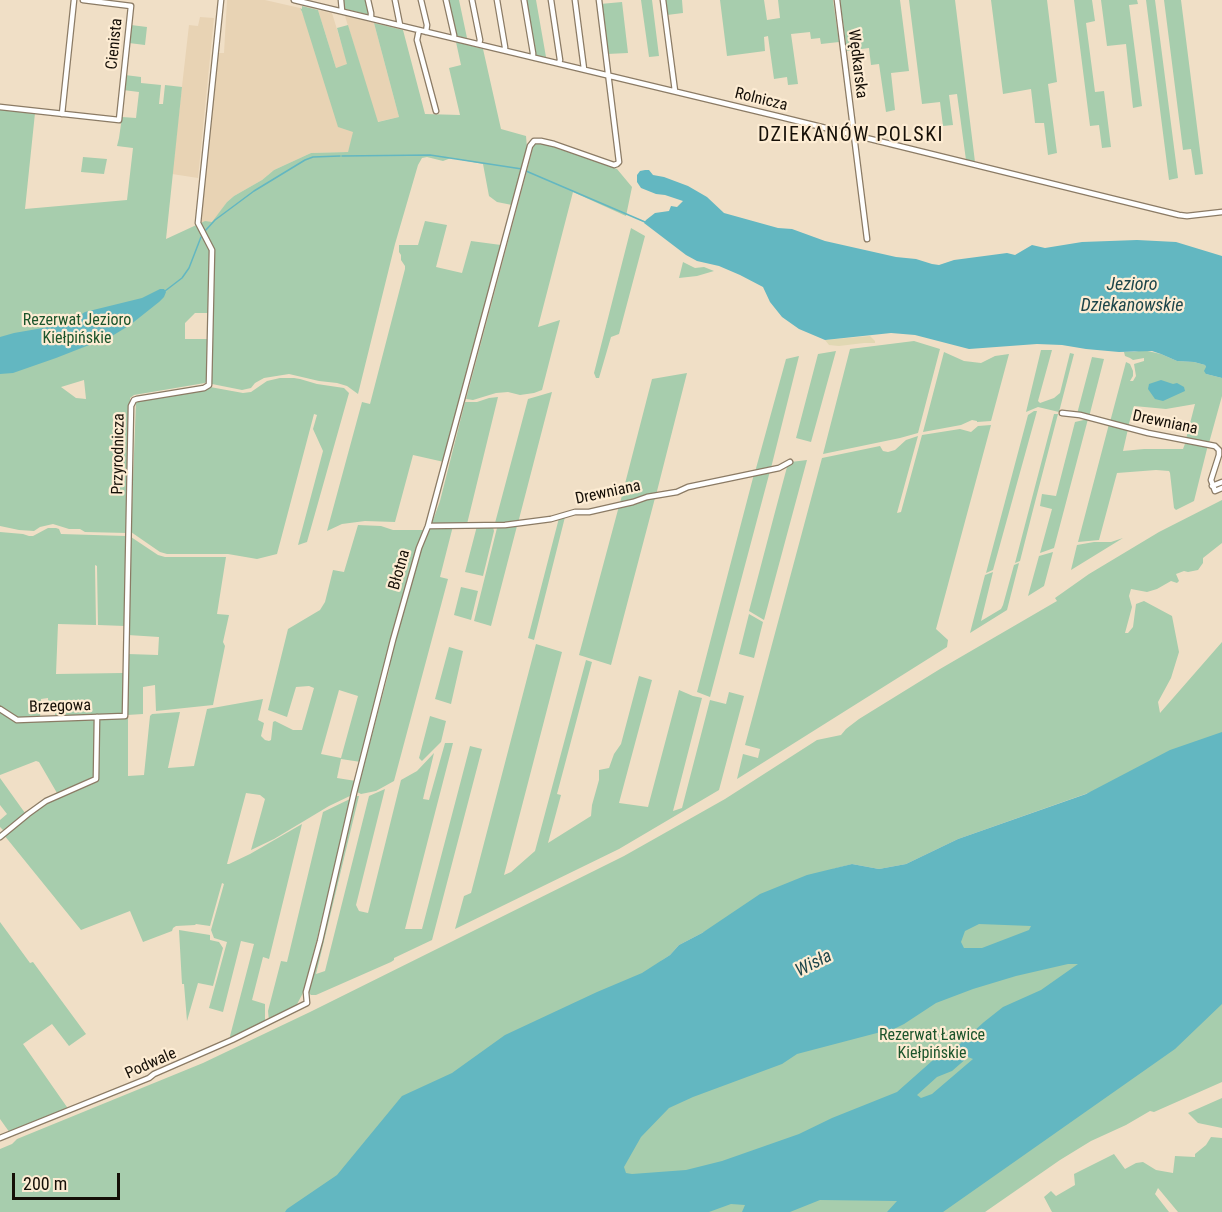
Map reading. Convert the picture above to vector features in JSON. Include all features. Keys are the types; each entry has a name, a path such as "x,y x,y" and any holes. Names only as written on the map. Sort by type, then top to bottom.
{"street":[{"path":"0,107 62,114 74,0"},
{"name":"Cienista","path":"62,114 118,120 131,6 83,0"},
{"name":"Przyrodnicza","path":"125,716 132,406 137,399 204,388 209,385 212,250 198,223 221,0"},
{"name":"Rolnicza","path":"294,0 317,3 426,32 1179,215 1222,212"},
{"path":"341,0 342,11"},
{"path":"368,0 371,18"},
{"path":"395,0 400,25"},
{"path":"421,0 427,25 426,32"},
{"path":"446,0 454,38"},
{"path":"472,0 479,44"},
{"path":"497,0 505,51"},
{"path":"524,0 533,57"},
{"path":"550,0 559,63"},
{"path":"575,0 584,69"},
{"path":"599,0 609,75"},
{"path":"663,0 675,91"},
{"name":"Wędkarska","path":"837,0 867,239"},
{"path":"419,30 417,40 436,111"},
{"name":"Błotna","path":"307,1003 306,992 354,793 418,548 428,526 530,146 534,141 541,141 614,165 617,164 619,162 609,75"},
{"name":"Drewniana","path":"1062,413 1080,415 1148,433 1215,446 1219,455 1212,477 1213,488"},
{"name":"Drewniana","path":"428,526 505,525 545,520 779,468 790,462"},
{"path":"1213,488 1222,482"},
{"path":"1213,488 1222,488"},
{"name":"Brzegowa","path":"0,709 16,720 125,716"},
{"path":"0,837 46,801 95,780 97,777 98,717"},
{"name":"Podwale","path":"0,1138 149,1078 307,1003"}],"shaded area":[{"path":"227,0 265,0 300,8 354,132 348,152 311,153 274,170 262,180 234,196 209,225 199,223 218,53 224,53"},
{"path":"318,10 332,13 348,65 336,68"},
{"path":"345,16 374,23 399,117 377,122"},
{"path":"200,17 214,18 198,178 172,174 189,25 198,26"}],"green space":[{"path":"342,0 366,0 370,15 345,9"},
{"path":"448,0 459,0 467,38 456,36"},
{"path":"525,0 536,0 546,57 535,55"},
{"path":"641,0 652,0 659,56 649,57"},
{"path":"665,0 682,0 683,13 667,15"},
{"path":"720,0 764,0 767,20 780,18 778,0 833,0 839,42 821,44 820,38 811,39 810,32 791,34 798,84 788,85 787,77 774,79 768,36 764,37 765,51 727,56"},
{"path":"840,0 900,0 909,71 891,73 895,110 886,112 879,64 871,65 869,48 847,51"},
{"path":"909,0 955,0 975,162 966,160 957,94 949,95 953,125 943,126 940,102 922,104"},
{"path":"991,0 1047,0 1057,82 1048,84 1057,153 1048,155 1044,123 1035,123 1031,89 1003,94"},
{"path":"1074,0 1092,0 1095,21 1086,23 1095,92 1104,91 1111,147 1102,148 1099,125 1090,126"},
{"path":"1101,0 1137,0 1138,4 1129,5 1142,106 1133,108 1126,44 1107,46"},
{"path":"1146,0 1155,0 1178,178 1169,180"},
{"path":"1164,0 1181,0 1203,174 1195,175 1191,149 1183,150"},
{"path":"622,2 628,53 607,54 600,4"},
{"name":"Rezerwat Jezioro Kiełpińskie","path":"302,6 318,10 336,68 347,64 337,28 348,25 378,122 399,117 374,23 403,30 425,114 460,115 449,68 461,65 456,42 483,49 501,129 526,136 527,148 512,205 497,202 489,196 483,164 451,158 443,161 422,158 395,244 358,394 347,386 337,383 289,374 264,378 251,388 242,390 212,384 212,297 208,301 208,313 195,313 185,323 185,339 207,339 207,380 205,383 134,395 130,398 127,533 85,532 53,524 34,531 0,526 0,109 35,113 25,209 127,200 133,148 117,146 122,117 136,118 139,92 123,90 125,75 141,77 141,83 161,85 159,104 163,104 165,85 182,87 166,239 205,221 212,222 234,196 262,180 274,170 311,153 348,152 353,132 338,127 300,8 302,9","holes":["84,380 86,399 76,398 61,387"]},
{"path":"131,25 147,27 145,45 129,43"},
{"path":"539,142 617,169 632,187 626,216 573,192 538,327 560,320 542,390 520,395 508,392 496,393 473,400 466,399 534,144"},
{"path":"83,157 107,159 104,174 81,172"},
{"path":"425,221 447,225 436,267 462,273 471,241 501,245 444,462 413,455 395,522 365,521 342,524 327,531 362,402 370,404 405,269 399,245 418,245"},
{"path":"631,228 645,236 619,334 611,337 599,378 596,378 594,373"},
{"path":"683,262 695,268 704,267 714,271 679,278"},
{"path":"914,341 940,349 918,433 823,454 850,349"},
{"path":"1041,350 1052,350 1038,401 1040,403 1060,393 1070,353 1074,354 1059,412 1038,407 1026,412"},
{"path":"1143,350 1177,361 1205,365 1206,374 1222,378 1222,396 1209,443 1186,439 1195,404 1166,409 1134,406 1128,427 1110,422 1126,362 1130,364 1133,371 1130,381 1133,381 1136,376 1134,364 1144,361 1144,358 1133,360 1125,356 1124,352"},
{"path":"836,351 811,442 796,438 818,354"},
{"path":"944,352 964,361 981,363 995,356 1009,354 991,421 972,420 961,425 923,432"},
{"path":"799,356 771,468 755,472 786,359"},
{"path":"1092,357 1104,359 1089,417 1077,414"},
{"path":"687,373 656,495 620,503 652,379"},
{"path":"294,378 344,388 349,393 307,542 298,545 323,451 313,429 317,415 314,414 277,554 257,559 228,554 167,554 160,552 131,532 136,402 210,387 243,393 251,392 267,381"},
{"path":"552,392 518,523 495,523 528,399"},
{"path":"498,397 467,524 432,523 440,501 465,402"},
{"path":"1037,411 993,570 986,573 1028,415"},
{"path":"1054,414 1058,414 1020,561 1015,563"},
{"path":"1088,419 1054,548 1040,553 1052,509 1040,506 1042,494 1056,496 1075,422"},
{"path":"1109,424 1128,429 1123,451 1183,449 1186,441 1208,445 1194,501 1176,510 1174,508 1169,471 1117,473 1099,540 1078,542"},
{"path":"991,425 936,629 948,640 947,647 737,779 743,754 758,758 760,749 745,745 822,458 880,446 883,451 888,452 895,450 906,440 918,436 897,513 901,512 922,435 960,429 971,432 978,426"},
{"path":"807,460 764,620 749,611 787,467 791,462"},
{"path":"770,471 710,697 697,692 754,474"},
{"path":"655,498 611,665 579,655 619,506"},
{"name":"Rezerwat Ławice Kiełpińskie","path":"1222,500 1222,543 1203,558 1203,563 1198,570 1176,574 1179,581 1177,583 1171,581 1147,592 1131,589 1129,596 1132,607 1125,633 1133,627 1136,604 1144,601 1172,616 1179,652 1171,678 1158,702 1160,713 1222,642 1222,1082 1154,1112 1150,1111 1091,1141 985,1212 0,1212 0,1149 17,1139 203,1063 624,856 725,799 817,740 841,735 859,719 1057,601 1055,598 1089,574 1159,532","holes":["1091,792 1057,831 661,961 679,945 833,869 852,864 879,869 906,864 958,839"]},
{"path":"565,517 534,640 528,638 559,518"},
{"path":"358,525 381,526 393,530 425,530 414,556 361,762 341,759 337,778 356,781 352,795 251,850 265,799 260,795 246,793 227,864 250,854 302,824 269,959 263,957 252,1000 265,1004 265,1022 229,1040 254,944 241,941 223,1012 209,1008 227,942 214,938 211,930 224,884 222,883 210,926 196,924 176,926 172,931 143,942 130,911 81,930 4,835 33,811 97,782 99,779 99,719 128,718 128,776 144,775 152,714 180,712 168,768 194,766 207,709 263,699 258,720 264,723 261,736 265,740 271,740 275,721 293,730 302,730 314,688 296,687 287,717 268,710 288,629 320,610 325,602 333,570 344,572","holes":["339,690 358,696 341,758 321,754"]},
{"path":"428,526 453,526 440,577 448,579 394,781 376,791 361,794 357,792 390,667 388,666"},
{"path":"477,526 493,527 494,531 483,576 465,572"},
{"path":"517,526 491,626 474,621 497,528"},
{"path":"48,528 59,529 61,534 126,536 125,626 98,625 97,566 95,565 96,625 58,624 56,674 123,673 122,715 55,718 55,702 48,701 48,698 41,699 40,718 16,719 0,707 0,532 33,536"},
{"path":"131,537 158,555 165,557 226,557 217,614 229,615 213,705 156,711 155,685 143,687 143,714 127,715 128,654 158,655 159,637 128,635"},
{"path":"1123,538 1071,570 1077,545 1111,542"},
{"path":"1053,552 1044,586 1028,596 1039,556"},
{"path":"1019,563 1007,610 970,633 985,575 993,572 981,621 1001,609 1014,565"},
{"path":"461,587 478,591 471,620 454,615"},
{"path":"749,614 763,622 754,658 739,654"},
{"path":"536,644 562,652 504,875 511,872 535,851 586,660 592,662 557,794 561,795 548,843 591,816 599,770 609,768 621,744 639,676 652,680 619,803 648,807 679,690 702,698 673,811 682,808 710,700 726,704 729,692 744,696 719,790 619,849 455,929 464,896 471,893"},
{"path":"449,647 463,651 451,704 435,699"},
{"path":"0,711 16,722 95,720 95,777 57,793 39,762 36,761 0,775"},
{"path":"430,716 446,721 441,742 422,761 419,758"},
{"path":"445,743 453,743 405,929 422,929 470,746 482,749 432,940 394,958 391,962 316,995 311,995 308,992 356,796 359,796 316,974 325,971 369,796 385,789 356,905 359,911 368,913 401,780 417,771 434,753 423,799 429,800"},
{"path":"0,778 25,813 4,831 0,827 0,820 7,814 0,805"},
{"path":"352,798 304,991 295,1008 269,1021 268,1011 281,961 287,962 323,812"},
{"path":"0,922 30,963 33,962 86,1034 69,1046 52,1024 23,1044 69,1110 10,1133 0,1119"},
{"path":"179,930 210,935 210,940 219,942 223,948 213,986 198,983 187,1021 184,984 182,984"},
{"path":"1222,1098 1222,1128 1198,1123 1188,1113"},
{"path":"1211,1137 1222,1138 1222,1212 1178,1212 1158,1188 1155,1194 1169,1212 1052,1212 1044,1197 1051,1191 1056,1196 1075,1185 1074,1174 1114,1154 1125,1169 1143,1162 1156,1170 1173,1173 1175,1156 1195,1157 1195,1154 1206,1145"}],"sand":[{"path":"870,336 875,343 839,346 829,345 825,340"}],"water":[{"name":"Jezioro Dziekanowskie","path":"649,170 653,175 688,186 707,197 724,213 778,228 792,229 825,241 932,264 939,265 954,260 1007,253 1015,255 1032,245 1045,248 1082,242 1137,240 1176,242 1222,256 1222,378 1206,374 1205,365 1177,361 1152,351 1119,352 1037,344 969,349 915,335 891,333 825,340 799,329 782,317 770,302 763,287 719,266 697,261 644,223 655,213 669,211 671,206 677,207 683,201 641,188 637,182 637,175 640,171"},
{"path":"160,289 166,292 159,302 112,336 13,373 0,374 0,337 66,324 85,312 142,298"},
{"path":"1161,380 1177,383 1184,387 1185,391 1163,401 1155,399 1148,389 1149,384"},
{"name":"Rezerwat Ławice Kiełpińskie","path":"1222,732 1222,1004 1175,1049 943,1212 887,1212 897,1201 820,1200 790,1212 742,1212 745,1205 731,1204 709,1212 285,1212 337,1175 402,1096 452,1073 505,1035 642,973 670,955 679,945 702,933 760,894 807,875 852,864 879,869 906,864 958,839 1086,794 1170,750","holes":["979,924 1031,926 1029,930 982,948 964,948 961,942 965,931","1068,964 1078,964 1041,990 1003,1007 950,1053 932,1061 897,1092 799,1134 722,1161 686,1170 626,1173 624,1167 641,1137 669,1108 782,1064 797,1054 896,1028 936,1003 1016,976","968,1057 973,1059 932,1094 921,1098 917,1095 937,1077 952,1071"]}],"waterway":[{"path":"342,156 430,155 522,169"},
{"path":"205,231 215,220 254,191 305,160 313,157 340,156"},
{"path":"526,171 645,222"},
{"path":"165,291 182,278 189,268 201,237"}],"district":[{"name":"DZIEKANÓW POLSKI","path":"851,136"}],"water label":[{"name":"Wisła","path":"814,964"}]}
